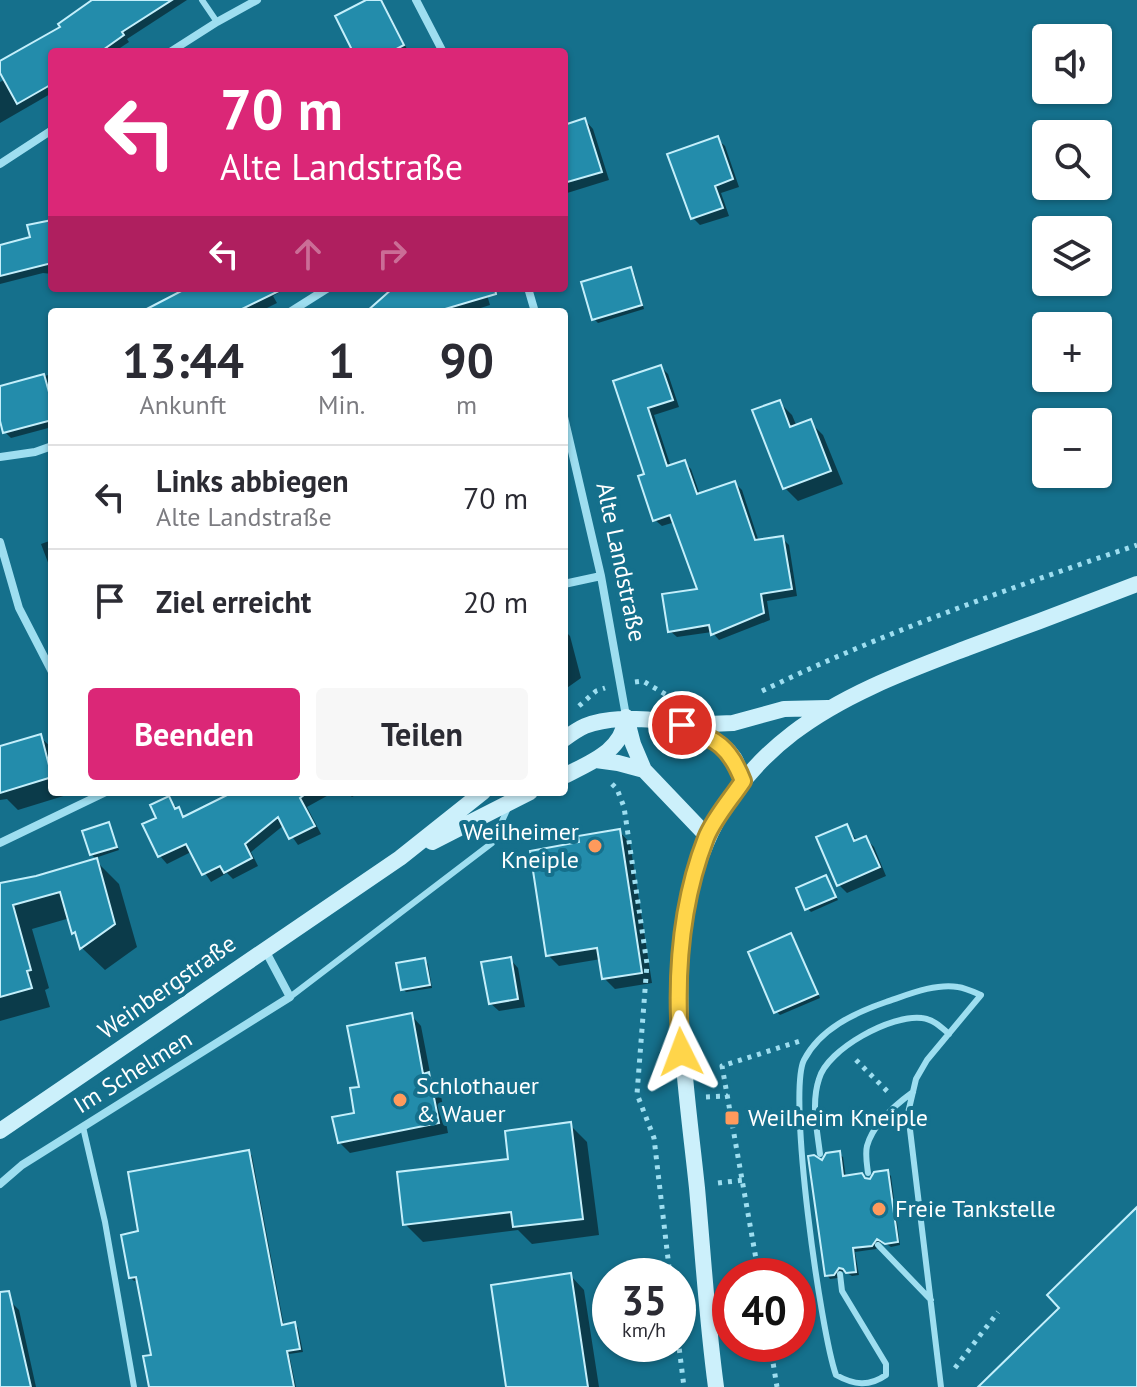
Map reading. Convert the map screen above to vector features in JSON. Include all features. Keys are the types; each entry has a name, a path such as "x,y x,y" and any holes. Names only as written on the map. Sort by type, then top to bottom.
{"street":[{"path":"176,48 257,0"},
{"path":"416,0 441,48"},
{"path":"0,164 48,133"},
{"path":"296,308 322,292"},
{"name":"Alte Landstraße","path":"568,434 601,576 633,744 644,770 707,836"},
{"path":"0,457 48,447"},
{"path":"0,542 19,608 48,664"},
{"path":"568,583 601,576"},
{"path":"716,1387 679,1028 680,961 687,903 707,836 743,781 791,734 830,708 904,672 1137,584"},
{"path":"568,736 586,725 626,717 682,725 733,723 784,709 830,708"},
{"path":"568,774 596,760 619,743 626,717"},
{"path":"682,725 717,740 734,758 743,781"},
{"path":"596,760 644,770"},
{"path":"0,843 98,796"},
{"path":"400,858 478,796"},
{"path":"400,858 522,796"},
{"name":"Weinbergstraße","path":"0,1131 400,858"},
{"path":"265,949 290,997"},
{"name":"Im Schelmen","path":"0,1184 22,1165 290,997"}],"lane":[{"path":"202,0 217,22"},
{"name":"Im Schelmen","path":"290,997 492,843 511,801"},
{"path":"840,1274 842,1291 886,1364 886,1375 871,1384 859,1386 836,1375 828,1354 811,1234 798,1103 799,1076 804,1060 825,1032 856,1014 921,991 956,987 981,995 927,1060 916,1079 908,1113 941,1386"},
{"path":"820,1154 815,1111 819,1075 842,1046 900,1021 923,1018 949,1034"},
{"path":"868,1173 867,1147 879,1123 913,1092"},
{"path":"83,1127 105,1222 134,1387"},
{"path":"878,1245 931,1300"}],"path":[{"path":"755,694 876,641 1040,578 1137,545"},
{"path":"621,683 643,681 679,703"},
{"path":"596,760 604,777 617,789 624,807 644,932 647,964 637,1094 654,1138 668,1258"},
{"path":"728,1096 756,1258"},
{"path":"941,1386 998,1312"},
{"path":"681,1362 684,1387"},
{"path":"773,1362 777,1387"}],"building":[{"path":"92,0 172,0 122,32 124,35 106,48 48,48 48,86 17,104 0,73 0,61 60,27 58,24"},
{"path":"366,0 381,0 404,45 398,48 351,48 335,16"},
{"path":"585,118 602,172 568,182 568,124"},
{"path":"718,136 733,179 715,186 723,208 691,219 667,154"},
{"path":"48,221 48,264 0,276 0,245 30,237 27,225"},
{"path":"631,267 642,305 592,320 581,282"},
{"path":"179,292 277,292 244,308 149,308"},
{"path":"388,292 496,294 449,308 370,308"},
{"path":"661,365 673,400 648,408 667,466 685,460 697,494 735,481 755,540 783,536 792,589 761,594 764,613 711,635 709,625 668,632 662,594 697,589 670,515 653,521 638,476 644,474 613,381"},
{"path":"44,374 48,388 48,421 3,433 0,386"},
{"path":"780,400 790,427 811,419 831,471 783,489 752,410"},
{"path":"41,734 48,761 48,778 0,793 0,746"},
{"path":"169,796 183,817 225,796 303,796 300,798 315,826 289,839 278,817 245,844 252,858 224,873 220,866 202,875 186,844 158,857 142,824 156,818 150,805"},
{"path":"109,822 117,847 90,855 82,831"},
{"path":"847,824 854,841 866,836 880,867 837,886 816,837"},
{"path":"620,829 642,973 602,979 597,948 546,956 530,851 579,842 578,836"},
{"path":"97,858 115,924 80,949 75,932 72,934 60,892 13,905 31,970 27,971 32,988 0,997 0,883"},
{"path":"826,875 836,897 805,910 796,888"},
{"path":"791,933 818,994 774,1013 748,952"},
{"path":"511,957 518,999 489,1004 481,962"},
{"path":"425,958 430,985 401,990 396,963"},
{"path":"412,1013 423,1074 429,1072 439,1123 338,1143 332,1117 354,1113 350,1088 359,1087 347,1026"},
{"path":"571,1122 583,1219 513,1227 511,1212 403,1225 397,1172 508,1159 505,1131"},
{"path":"249,1150 282,1325 295,1322 300,1349 287,1351 294,1387 149,1387 143,1356 151,1355 136,1277 129,1278 121,1235 138,1231 128,1172"},
{"path":"840,1151 843,1176 862,1173 870,1179 874,1172 888,1170 898,1242 885,1244 877,1239 872,1246 853,1248 856,1272 846,1273 839,1268 834,1275 825,1276 808,1156 814,1155 822,1160 826,1153"},
{"path":"1137,1207 1137,1387 978,1387 1059,1308 1047,1295"},
{"path":"571,1273 588,1387 506,1387 491,1285"},
{"path":"9,1291 31,1387 0,1387 0,1292"}],"place":[{"name":"Weilheimer Kneiple","path":"595,846"},
{"name":"Schlothauer & Wauer","path":"400,1100"},
{"name":"Weilheim Kneiple","path":"732,1118"},
{"name":"Freie Tankstelle","path":"879,1209"}],"route":[{"path":"681,1052 680,961 687,903 707,836 743,781 734,758 717,740 682,725"}]}
